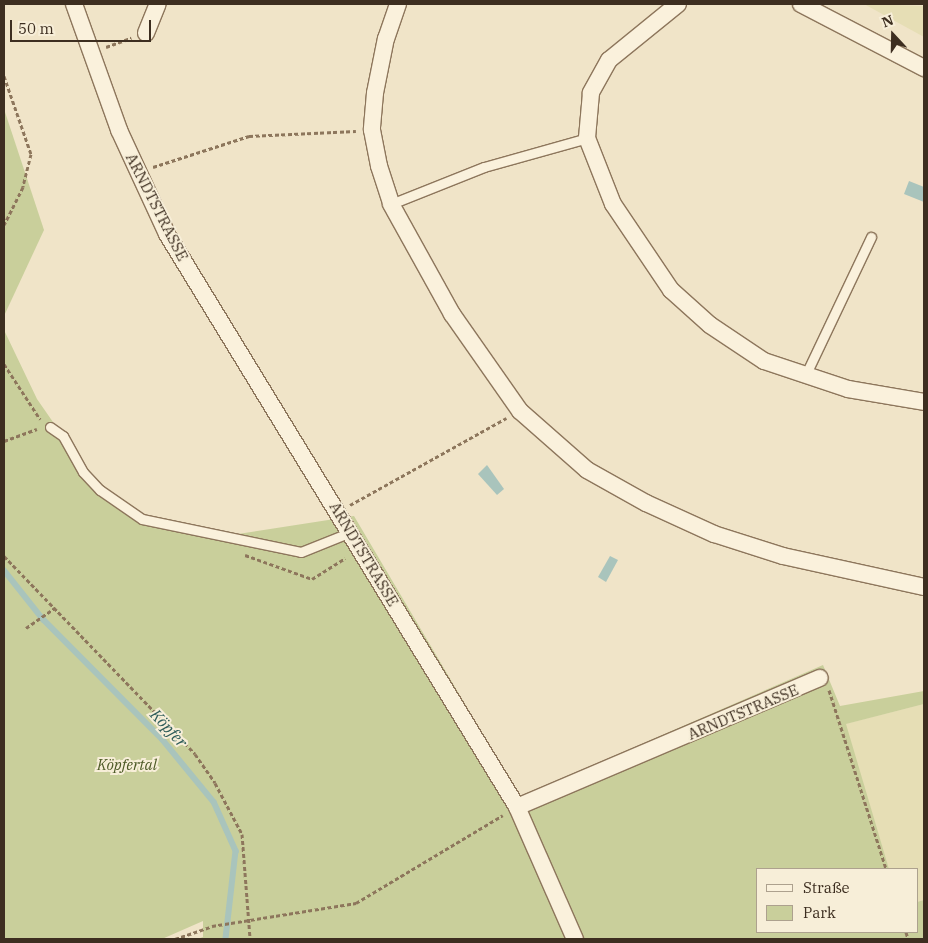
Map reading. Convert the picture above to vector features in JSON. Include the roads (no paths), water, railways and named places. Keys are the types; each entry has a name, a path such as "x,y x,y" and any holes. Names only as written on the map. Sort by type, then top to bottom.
{"street":[{"name":"ARNDTSTRASSE","path":"74,4 138,172 167,234 339,512 517,807 820,678"},
{"path":"146,33 158,4"},
{"path":"398,4 386,38 372,130 391,204 452,314 520,411 587,470 705,530 783,556 924,587"},
{"path":"678,4 609,60 592,93 587,138 613,204 671,290 710,325 764,361 805,376 873,394 924,402"},
{"path":"801,4 924,68"},
{"path":"517,807 575,939"}],"lane":[{"path":"391,204 484,167 587,138"},
{"path":"805,376 871,237"},
{"path":"50,427 63,436 83,472 100,490 142,519 301,552 350,532"}],"water":[{"path":"909,181 924,187 924,202 904,194"},
{"path":"487,465 504,489 497,495 478,474"},
{"path":"610,556 618,560 606,582 598,577"}],"waterway":[{"name":"Köpfer","path":"4,570 43,619 163,740 214,802 236,851 226,939"}],"park label":[{"name":"Köpfertal","path":"127,765"}]}
